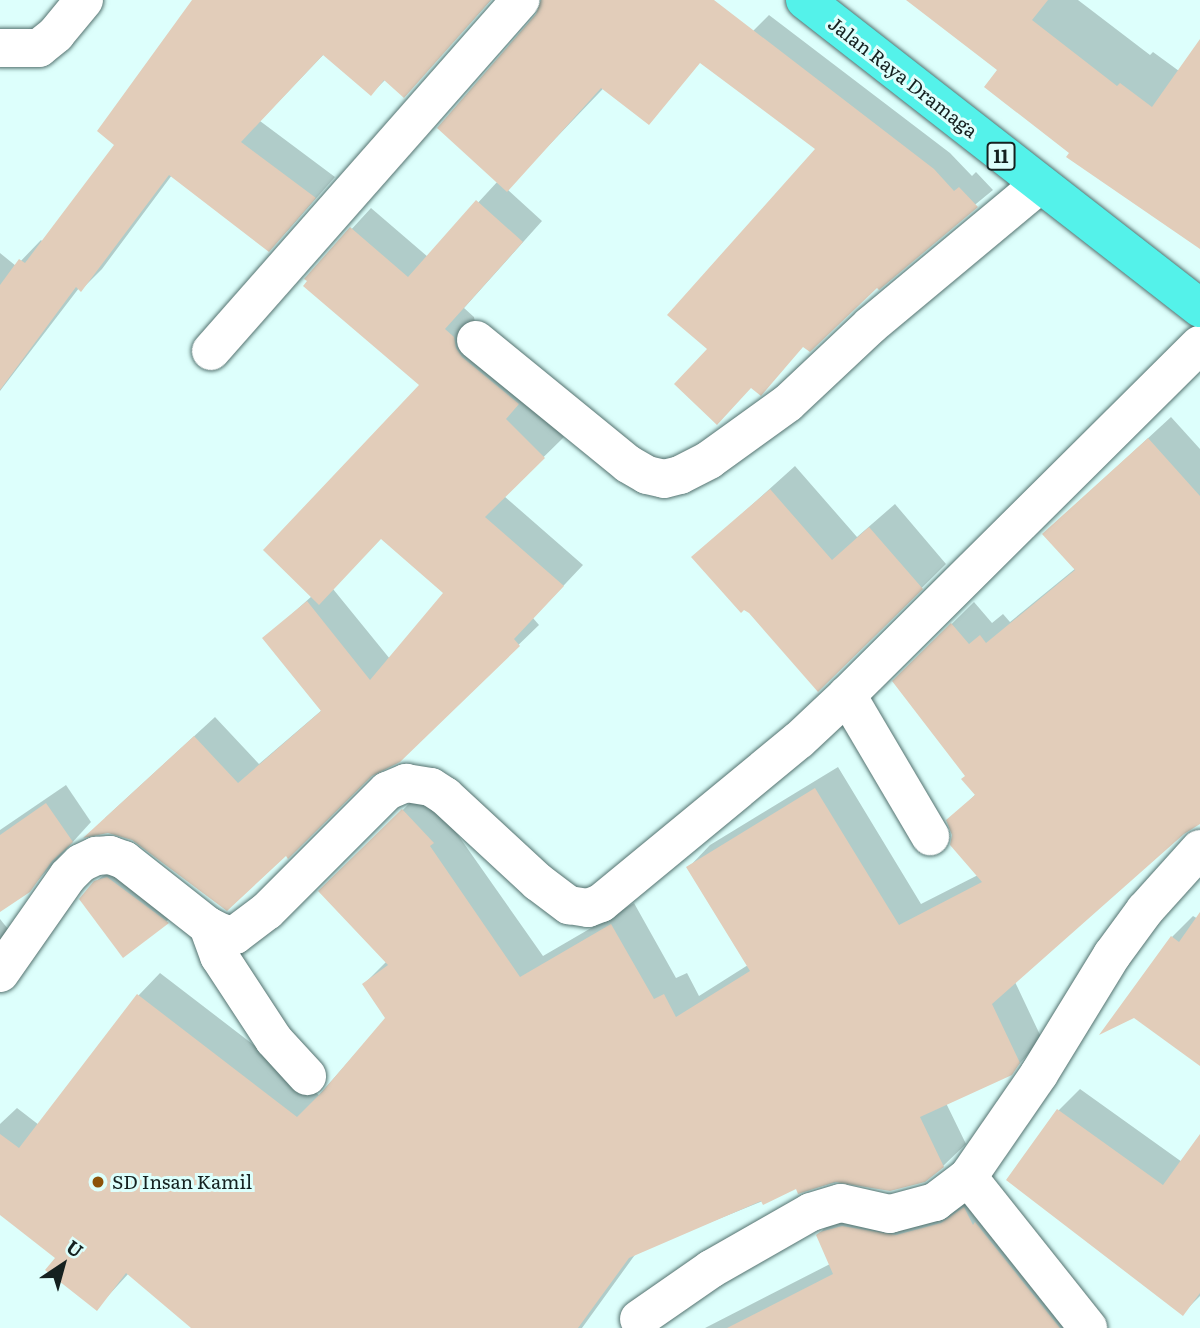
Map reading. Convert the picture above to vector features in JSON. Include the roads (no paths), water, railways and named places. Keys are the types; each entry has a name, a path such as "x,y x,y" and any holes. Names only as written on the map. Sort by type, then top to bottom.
{"highway":[{"name":"Jalan Raya Dramaga","path":"805,0 1200,308"}],"street":[{"path":"0,48 39,48 56,34 84,0"},
{"path":"211,351 520,0"},
{"path":"476,341 628,464 648,475 664,479 680,475 709,460 788,403 871,325 1039,185"},
{"path":"0,974 68,876 80,863 96,856 110,855 124,860 208,926 222,933 235,935 251,924 387,791 406,783 431,787 445,796 551,893 569,905 588,908 613,895 799,740 1200,345"},
{"path":"847,695 930,836"},
{"path":"639,1319 711,1269 811,1212 841,1203 890,1214 935,1202 968,1177 1039,1074 1112,955 1145,910 1200,849"},
{"path":"208,926 219,956 274,1040 307,1076"},
{"path":"968,1177 1088,1328"}],"place":[{"name":"SD Insan Kamil","path":"98,1182"}]}
